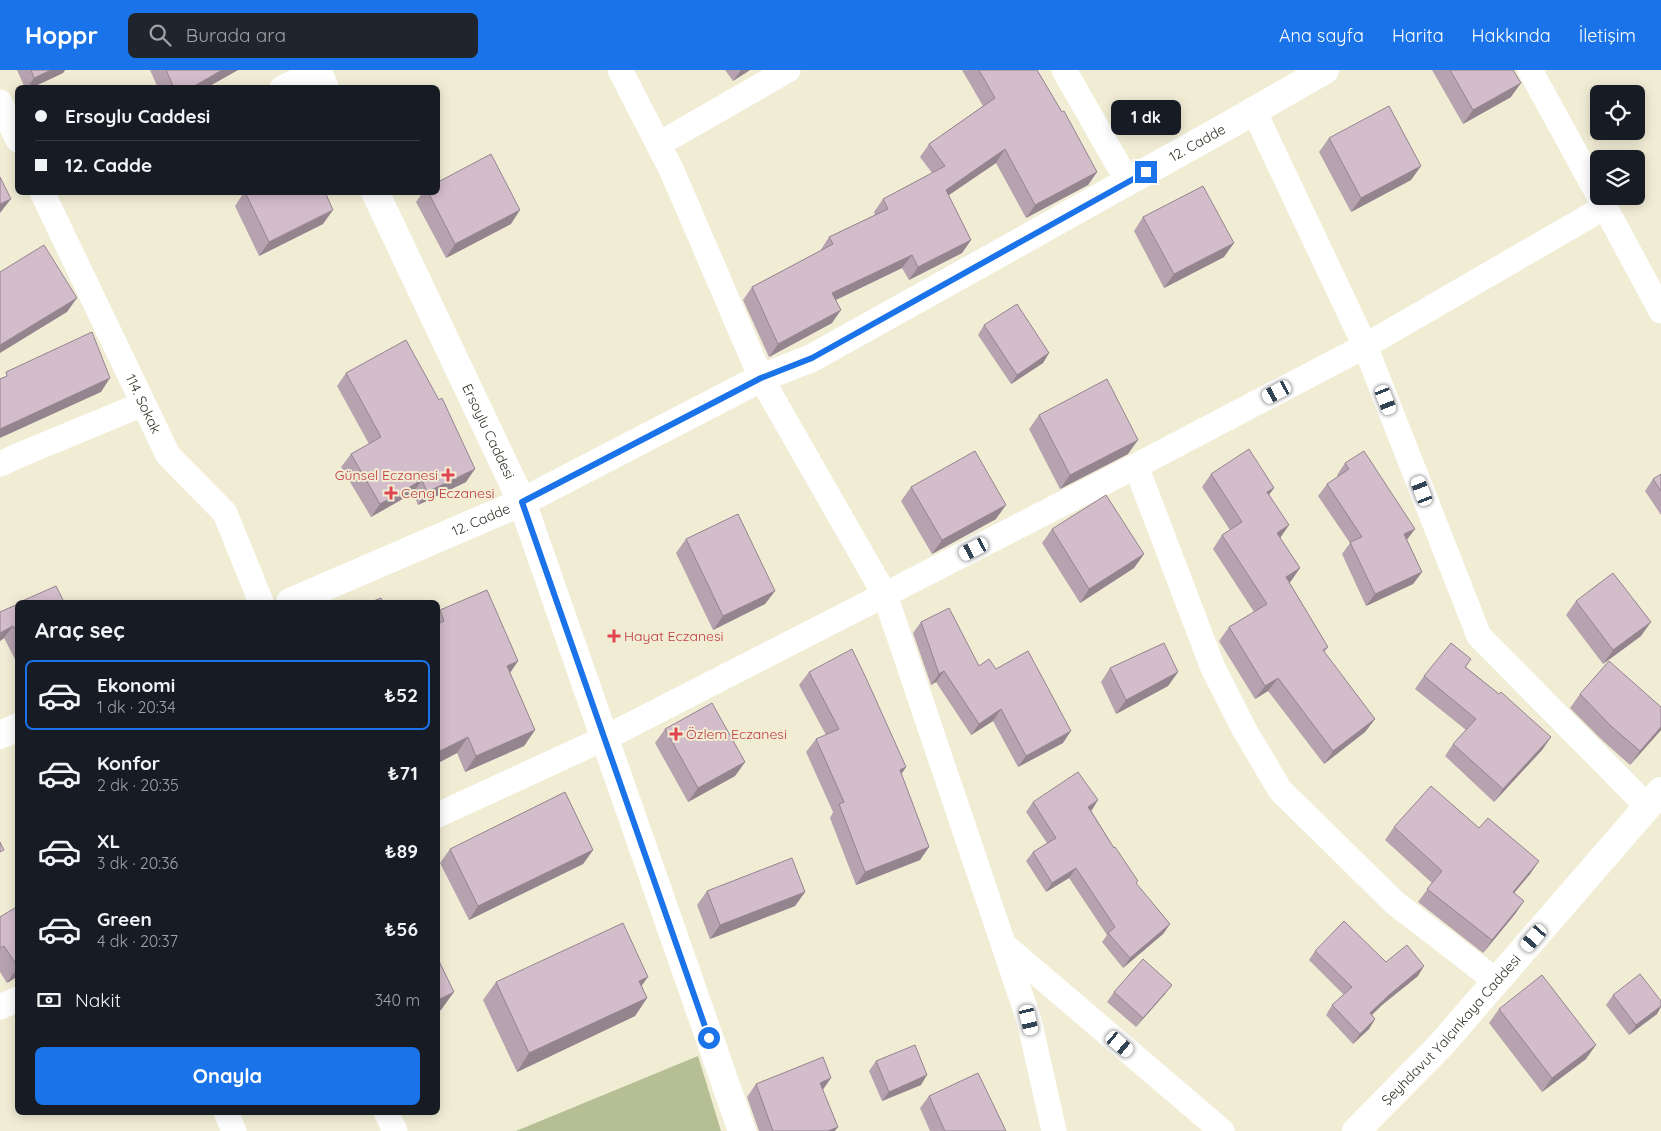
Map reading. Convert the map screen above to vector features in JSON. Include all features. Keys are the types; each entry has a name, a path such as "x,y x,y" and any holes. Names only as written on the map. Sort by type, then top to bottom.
{"street":[{"path":"620,70 672,171 761,378 886,594 1029,1020 1054,1131"},
{"path":"659,144 788,70"},
{"path":"1064,70 1128,182"},
{"name":"12. Cadde","path":"295,600 522,502 761,378 812,358 1325,70"},
{"path":"1530,70 1590,180"},
{"path":"291,85 320,75"},
{"path":"0,102 15,134"},
{"path":"1254,111 1365,346 1480,636 1654,799"},
{"name":"114. Sokak","path":"44,195 168,455 225,514 260,600"},
{"name":"Ersoylu Caddesi","path":"376,195 522,502 742,1131"},
{"path":"440,814 605,738 1136,466 1365,346 1593,205"},
{"path":"1604,205 1661,311"},
{"path":"0,464 143,404"},
{"path":"1136,466 1213,668 1244,729 1280,790 1395,903 1496,981"},
{"path":"0,735 15,728"},
{"name":"Şeyhdavut Yalçınkaya Caddesi","path":"1356,1131 1440,1046 1654,799"},
{"path":"1004,945 1222,1131"},
{"path":"0,1007 15,1000"},
{"path":"227,1115 234,1131"},
{"path":"387,1115 394,1131"}],"green space":[{"path":"698,1056 721,1131 516,1131"}],"building":[{"path":"31,70 51,70 34,78"},
{"path":"166,70 222,70 196,85 173,85"},
{"path":"979,70 1037,70 1062,112 1064,111 1097,172 1035,205 1005,149 946,190 971,240 918,267 912,255 832,293 841,310 778,344 752,287 833,244 829,237 888,209 883,199 945,166 929,144 995,98"},
{"path":"1450,70 1513,70 1521,83 1473,110"},
{"path":"1389,106 1421,166 1361,198 1329,138"},
{"path":"491,154 520,210 455,244 430,195 440,195 440,181"},
{"path":"0,177 11,199 0,204"},
{"path":"1203,186 1234,243 1174,274 1143,217"},
{"path":"246,195 326,195 333,210 269,242"},
{"path":"44,245 77,298 0,345 0,272"},
{"path":"1017,304 1049,353 1017,375 984,325"},
{"path":"92,332 110,378 0,429 0,379 7,376 6,372"},
{"path":"406,340 439,400 442,398 475,469 427,492 422,480 380,504 351,454 381,437 346,373"},
{"path":"1107,379 1138,440 1070,475 1039,415"},
{"path":"1249,449 1274,488 1267,492 1289,525 1277,533 1300,568 1286,577 1328,647 1323,650 1375,719 1333,751 1278,678 1265,686 1229,627 1267,604 1222,535 1242,522 1211,474"},
{"path":"975,451 1006,505 942,540 911,487"},
{"path":"1364,451 1415,529 1404,534 1422,572 1375,594 1350,542 1362,537 1327,484 1349,469 1345,463"},
{"path":"1661,474 1661,491 1653,479"},
{"path":"1106,495 1144,554 1089,589 1052,529"},
{"path":"738,514 775,591 723,616 686,539"},
{"path":"1613,573 1651,622 1613,650 1576,601"},
{"path":"56,586 63,600 24,600"},
{"path":"487,590 518,661 507,666 535,730 476,756 468,737 440,751 440,623 444,621 440,610"},
{"path":"15,605 15,630 13,626 0,633 0,612"},
{"path":"949,608 979,666 989,659 996,669 1028,651 1071,731 1026,756 1001,709 979,724 944,671 939,674 921,622"},
{"path":"1164,643 1178,672 1126,700 1110,668"},
{"path":"1451,643 1471,659 1465,667 1499,694 1501,692 1551,737 1503,789 1453,744 1476,719 1424,676"},
{"path":"852,649 906,767 900,770 929,847 865,872 839,804 844,802 816,739 839,729 809,672"},
{"path":"1609,661 1661,707 1661,727 1640,751 1611,726 1580,694"},
{"path":"712,703 745,762 698,788 665,729"},
{"path":"1078,772 1098,800 1088,807 1138,881 1136,883 1170,924 1130,958 1108,933 1115,927 1076,868 1052,883 1033,852 1056,838 1033,802"},
{"path":"1431,786 1479,828 1488,818 1539,861 1513,892 1524,901 1492,940 1427,889 1442,871 1394,827"},
{"path":"565,792 593,850 478,906 450,849"},
{"path":"0,842 4,850 0,852"},
{"path":"792,858 805,892 720,925 707,891"},
{"path":"15,908 15,962 4,946 0,948 0,917"},
{"path":"1344,921 1386,962 1407,945 1424,966 1370,1013 1375,1019 1360,1034 1332,1005 1352,987 1315,951"},
{"path":"623,923 648,977 639,981 647,998 529,1053 496,982"},
{"path":"1143,959 1172,985 1143,1018 1114,992"},
{"path":"440,963 454,992 440,999"},
{"path":"1640,974 1661,1001 1661,1006 1636,1025 1613,995"},
{"path":"1542,975 1596,1045 1552,1078 1499,1009"},
{"path":"915,1045 927,1075 889,1092 876,1061"},
{"path":"823,1057 831,1078 820,1083 838,1127 828,1131 773,1131 756,1084"},
{"path":"978,1073 1006,1131 945,1131 929,1096"}],"place":[{"name":"Günsel Eczanesi","path":"448,475"},
{"name":"Ceng Eczanesi","path":"391,493"},
{"name":"Hayat Eczanesi","path":"614,636"},
{"name":"Özlem Eczanesi","path":"676,734"}],"route":[{"path":"709,1038 522,502 761,378 812,358 1146,172"}]}
